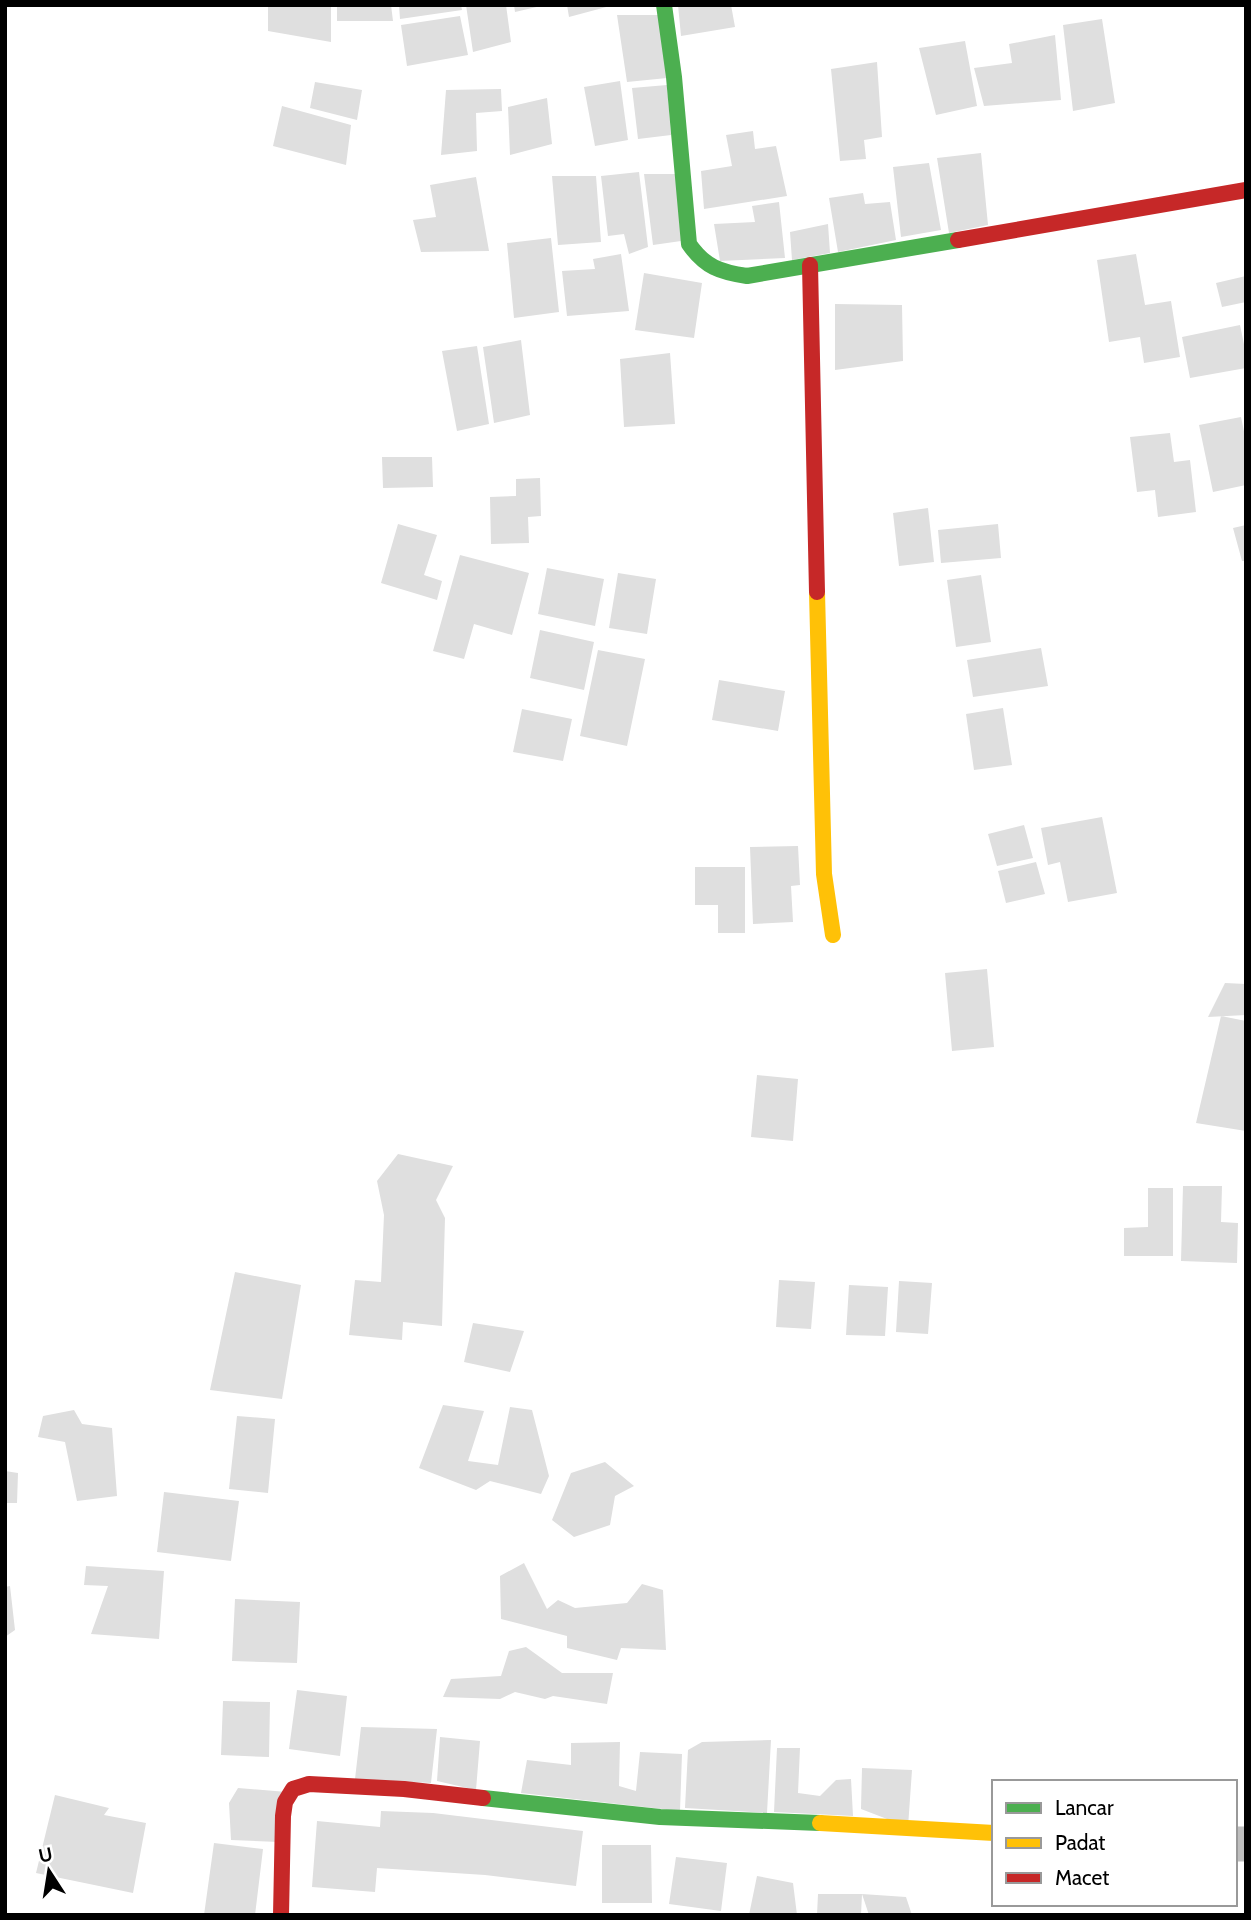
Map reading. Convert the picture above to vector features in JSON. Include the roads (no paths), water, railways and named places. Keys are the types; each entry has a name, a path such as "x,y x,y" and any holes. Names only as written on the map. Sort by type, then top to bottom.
{"street":[{"path":"664,5 674,77 689,244 700,262 717,272 747,276 1246,190"},
{"path":"810,265 821,810 824,874 833,934"},
{"path":"281,1915 280,1844 286,1806 289,1793 298,1786 309,1784 404,1789 660,1816 992,1833"}]}
